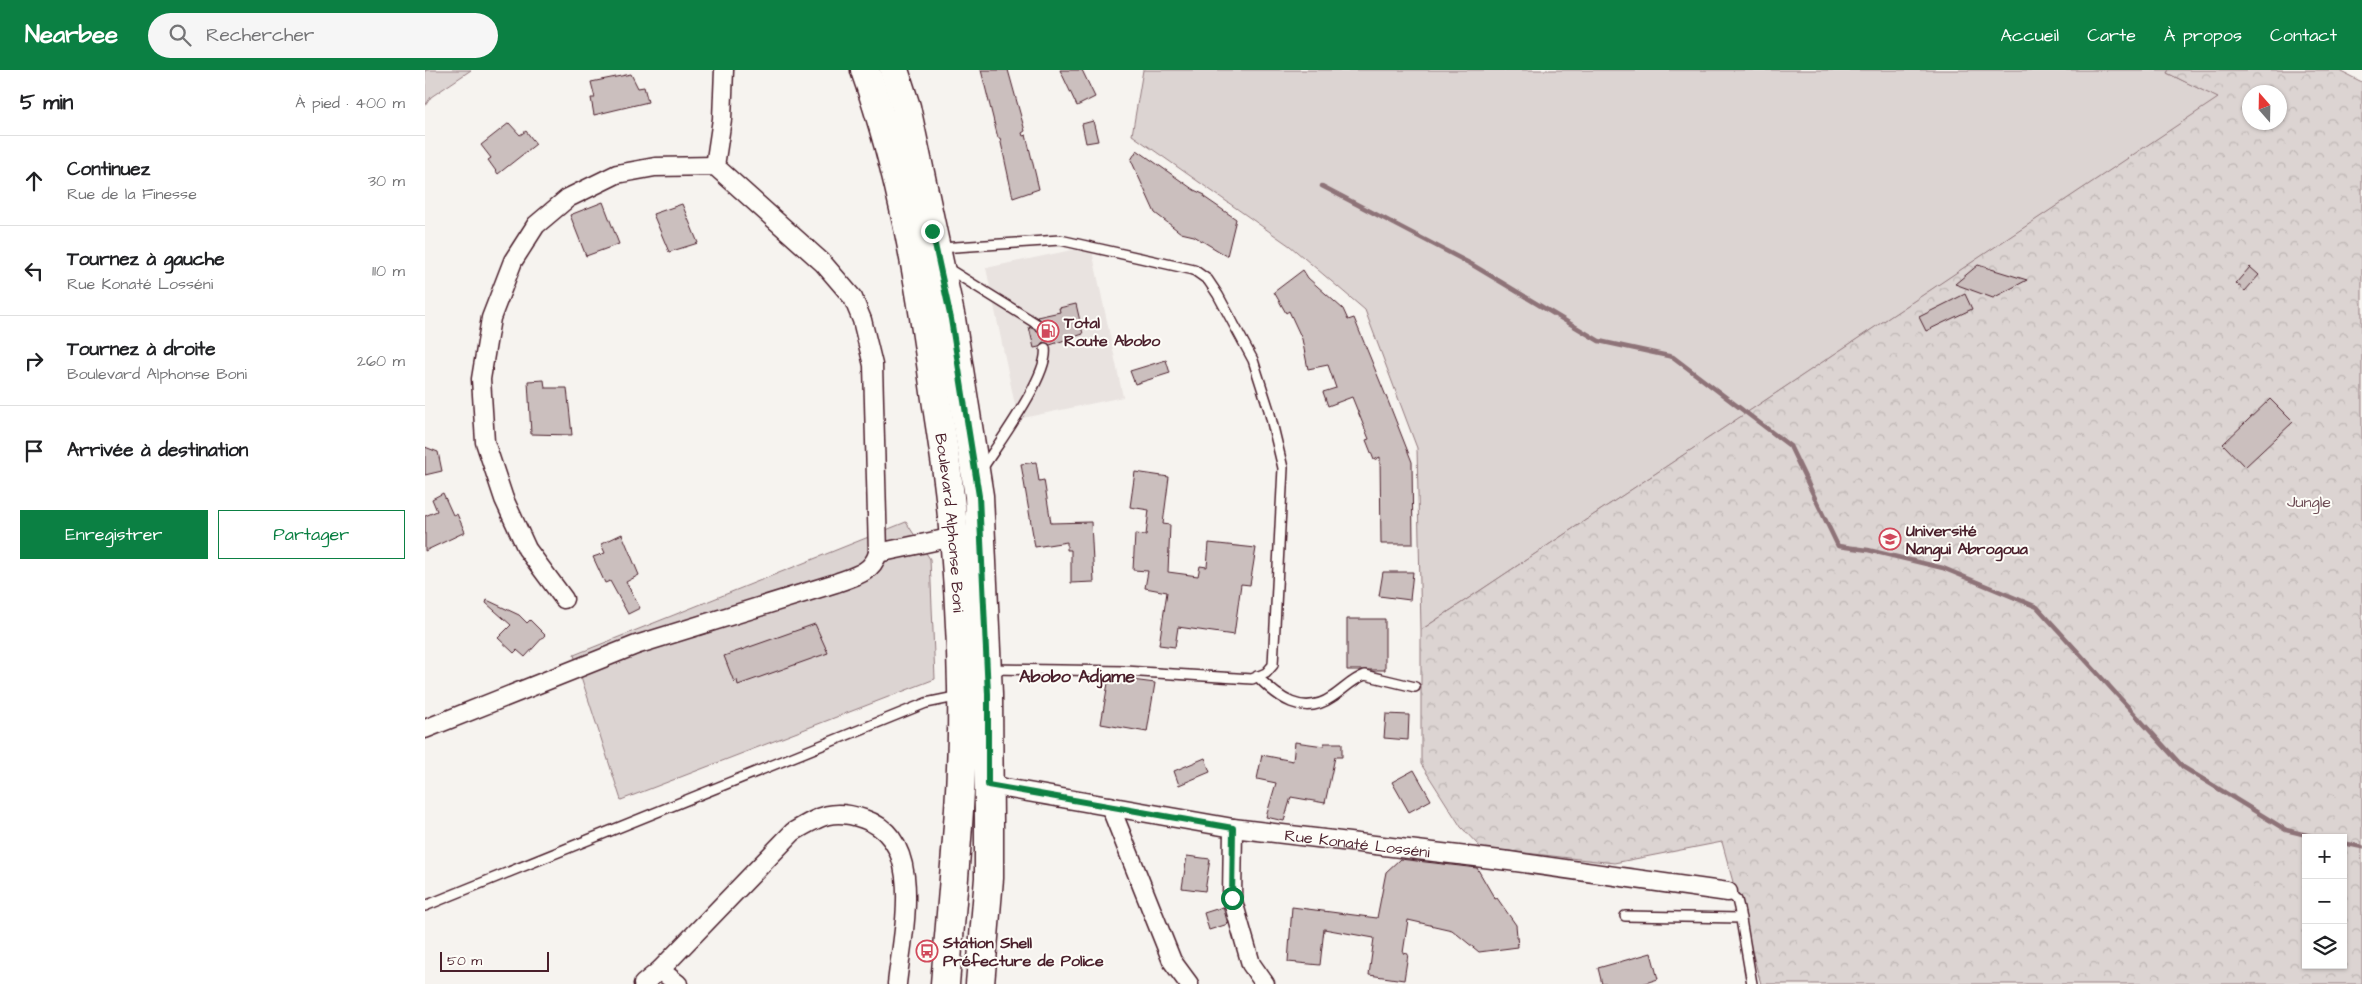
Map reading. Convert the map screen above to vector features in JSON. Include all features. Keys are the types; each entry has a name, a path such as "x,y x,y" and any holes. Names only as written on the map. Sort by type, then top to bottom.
{"main road":[{"name":"Boulevard Alphonse Boni","path":"865,70 881,116 910,237 926,325 954,537 962,695 958,825 945,984"},
{"name":"Boulevard Alphonse Boni","path":"894,70 906,107 936,256 951,319 977,478 987,669 989,878 980,984"}],"street":[{"path":"715,166 722,119 724,70"},
{"path":"425,729 636,645 857,576 875,563 878,553 873,365 862,320 853,298 823,263 715,166 655,168 617,174 568,198 536,225 513,261 491,318 481,379 485,442 504,499 527,549 563,598"},
{"path":"878,553 954,537"},
{"name":"Rue Konaté Losséni","path":"988,785 1233,828 1509,861 1728,892"},
{"path":"1110,806 1172,961 1189,984"},
{"path":"643,984 661,970 793,832 820,816 847,813 873,822 893,838 904,864 906,898 897,984"},
{"path":"1233,828 1232,898 1251,964 1265,984"},
{"path":"661,970 678,984"}],"lane":[{"path":"936,256 1060,240 1194,270 1208,280 1219,294 1253,360 1269,410 1283,468 1273,665 1266,673 1251,679 1125,671 987,669"},
{"path":"936,256 1040,326"},
{"path":"977,478 1038,382 1046,354 1045,348"},
{"path":"1257,676 1271,691 1289,703 1303,707 1318,705 1365,675 1415,687"},
{"path":"425,906 926,703 962,695"},
{"path":"1728,892 1737,900 1752,984"},
{"path":"1625,916 1741,918"}],"shaded area":[{"path":"1091,246 1123,397 1018,419 986,268"}],"green space":[{"path":"425,70 471,70 431,97 425,106"},
{"path":"1143,70 2169,70 2167,73 2219,98 1421,630 1417,448 1365,310 1290,246 1132,135"},
{"name":"Université Nangui Abrogoua","path":"2169,70 2338,70 2362,82 2362,984 1761,984 1722,842 1614,863 1481,848 1461,827 1421,764 1421,630 2218,98 2167,73"},
{"path":"906,522 930,559 935,679 621,800 574,655"}],"building":[{"path":"981,70 1008,70 1025,131 1022,133 1023,136 1026,135 1039,189 1013,198 1000,138 998,138"},
{"path":"1060,70 1082,70 1095,97 1077,106"},
{"path":"631,74 638,88 644,87 648,102 594,115 591,98 595,98 591,82"},
{"path":"1093,121 1098,141 1086,143 1082,124"},
{"path":"509,123 520,135 526,131 536,144 498,174 488,160 491,158 481,145"},
{"path":"1137,150 1194,190 1205,195 1204,197 1236,219 1227,256 1194,236 1181,233 1155,213 1131,160"},
{"path":"603,202 619,244 586,256 570,215"},
{"path":"682,204 698,243 669,252 653,214"},
{"path":"1978,265 2027,280 1993,298 1955,284"},
{"path":"2250,267 2259,275 2245,291 2236,283"},
{"path":"1303,270 1308,278 1343,309 1348,320 1354,318 1388,401 1412,462 1413,544 1381,544 1380,457 1374,460 1366,440 1369,439 1352,397 1328,406 1323,392 1336,388 1328,365 1308,369 1302,339 1289,311 1286,313 1274,292"},
{"path":"1965,294 1972,309 1926,331 1919,317"},
{"path":"1076,304 1083,334 1050,345 1043,342 1039,347 1034,348 1029,327 1040,332 1046,327 1045,323 1037,317 1060,312 1059,308"},
{"path":"1166,360 1170,373 1135,384 1130,371"},
{"path":"544,380 545,388 567,388 572,435 531,434 528,381"},
{"path":"2270,399 2293,422 2245,467 2223,444"},
{"path":"425,447 438,452 442,471 425,475"},
{"path":"1036,462 1039,481 1044,480 1051,523 1091,522 1094,582 1071,583 1071,550 1067,550 1067,542 1035,547 1021,464"},
{"path":"1135,472 1169,477 1163,524 1170,525 1168,572 1198,576 1200,566 1207,567 1209,543 1256,548 1250,585 1241,584 1234,635 1178,627 1175,647 1159,645 1167,592 1145,588 1148,571 1133,570 1135,534 1146,535 1149,510 1130,507"},
{"path":"443,493 453,515 457,514 465,532 425,551 425,516 437,511 432,499"},
{"path":"622,534 639,575 626,582 640,608 628,614 610,581 605,583 593,557 605,553 601,544"},
{"path":"1383,572 1413,572 1410,600 1379,596"},
{"path":"487,600 519,615 527,623 530,620 545,635 525,657 517,650 514,653 498,638 511,625 486,603"},
{"path":"1347,619 1385,619 1385,670 1347,670"},
{"path":"815,624 828,653 738,685 737,680 734,682 724,656"},
{"path":"1109,677 1155,683 1147,732 1101,724"},
{"path":"1386,714 1409,715 1408,740 1384,738"},
{"path":"1295,742 1324,746 1324,743 1342,743 1342,757 1335,757 1325,803 1291,797 1284,821 1266,817 1276,783 1257,779 1262,755 1293,761"},
{"path":"1205,758 1210,772 1179,785 1174,771"},
{"path":"1414,770 1431,800 1409,812 1392,782"},
{"path":"1187,856 1210,859 1205,891 1182,888"},
{"path":"1400,859 1477,868 1495,899 1497,898 1516,925 1518,947 1479,952 1452,930 1408,920 1403,953 1408,954 1404,980 1369,975 1374,938 1324,929 1320,965 1288,962 1292,907 1377,918 1386,872"},
{"path":"1223,907 1228,924 1209,930 1204,913"},
{"path":"1651,953 1658,979 1642,984 1602,984 1598,968"}],"waterway":[{"path":"1322,186 1471,264 1599,341 1673,357 1790,446 1838,546 1868,550 1943,568 2037,607 2183,767 2286,830 2302,834"},
{"path":"2347,844 2362,847"}],"place":[{"name":"Total Route Abobo","path":"1048,331"},
{"name":"Université Nangui Abrogoua","path":"1890,539"},
{"name":"Station Shell Préfecture de Police","path":"927,951"}],"district":[{"name":"Abobo Adjame","path":"1077,676"}],"route":[{"path":"932,231 937,263 951,319 979,496 988,694 988,785 1034,791 1233,828 1232,898"}],"park label":[{"name":"Jungle","path":"2309,501"}]}
